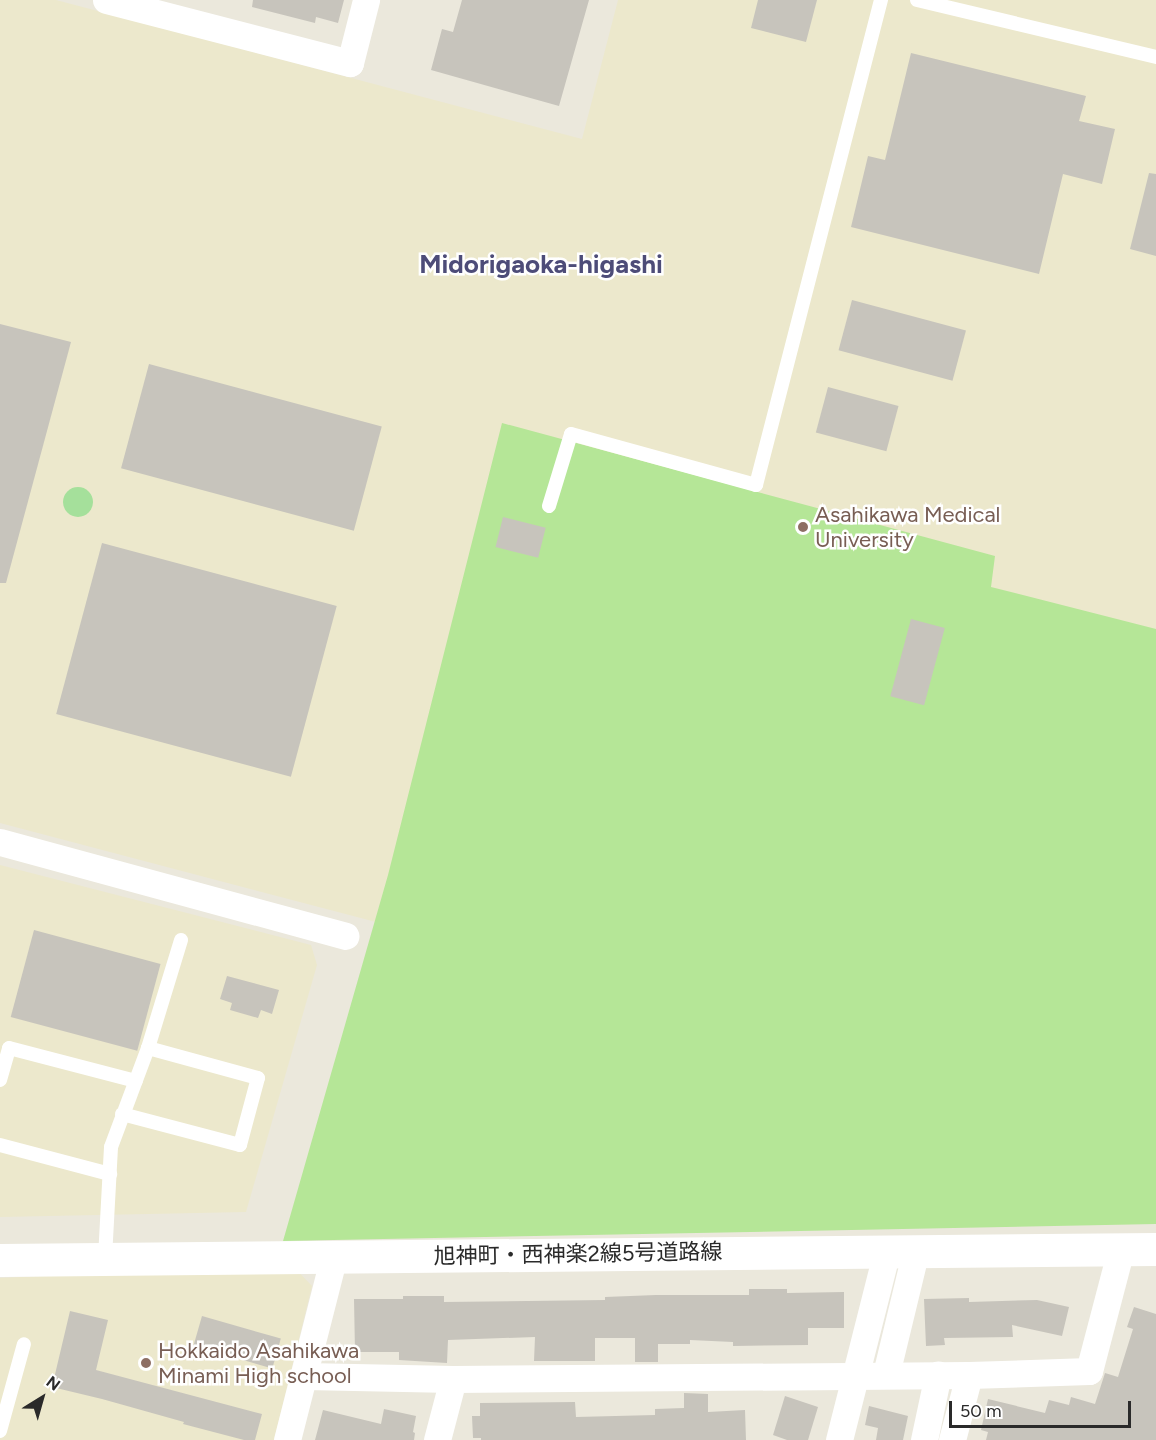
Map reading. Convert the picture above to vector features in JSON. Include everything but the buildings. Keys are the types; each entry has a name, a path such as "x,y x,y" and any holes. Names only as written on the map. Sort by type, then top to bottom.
{"street":[{"path":"106,0 180,9 350,63 366,0"},
{"path":"0,842 345,936"},
{"path":"304,1377 453,1379 969,1375 1089,1371 1121,1249"},
{"name":"旭神町・西神楽2線5号道路線","path":"0,1260 1156,1249"},
{"path":"886,1374 902,1250"},
{"path":"839,1440 854,1375 902,1250"},
{"path":"287,1440 334,1257"},
{"path":"924,1440 938,1374"},
{"path":"952,1440 969,1375"},
{"path":"437,1440 453,1379"}],"lane":[{"path":"549,506 571,434 756,485 881,0"},
{"path":"917,0 1156,57"},
{"path":"105,1258 111,1147 148,1048 181,940"},
{"path":"0,1080 9,1048 136,1081"},
{"path":"122,1114 240,1145 258,1078 148,1048"},
{"path":"0,1145 110,1174"},
{"path":"0,1431 24,1344"}],"shaded area":[{"name":"Asahikawa Medical University","path":"0,0 56,0 582,139 618,0 1156,0 1156,1224 376,922 0,823"},
{"path":"0,865 311,945 317,965 246,1212 0,1217"},
{"name":"Hokkaido Asahikawa Minami High school","path":"291,1264 312,1286 274,1440 0,1440 0,1278"}],"green space":[{"name":"Asahikawa Medical University","path":"502,423 995,556 991,587 1156,629 1156,1224 283,1241 388,875"},
{"path":"78,487 89,491 93,502 89,513 78,517 67,513 63,502 67,491"}],"place":[{"name":"Asahikawa Medical University","path":"803,527"},
{"name":"Hokkaido Asahikawa Minami High school","path":"146,1363"}],"district":[{"name":"Midorigaoka-higashi","path":"541,265"}]}
